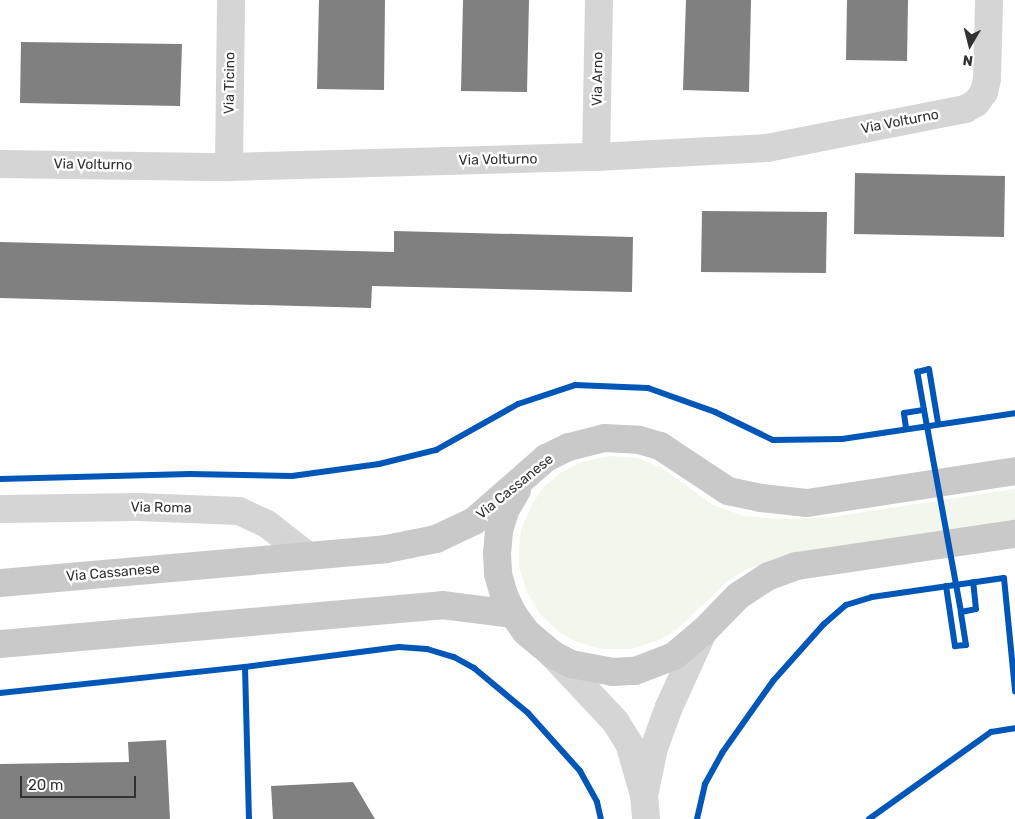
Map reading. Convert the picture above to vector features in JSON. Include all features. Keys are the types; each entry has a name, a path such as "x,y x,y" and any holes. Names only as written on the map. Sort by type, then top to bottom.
{"main road":[{"name":"Via Cassanese","path":"0,583 386,549 436,540 474,521 546,458 569,447 604,438 639,440 660,446 728,490 761,498 806,503 1015,471"},
{"path":"527,476 513,494 505,511 498,538 498,574 504,595 513,614 526,632 552,654 571,664 592,670 613,672 635,670 674,656 703,632 738,596 769,576 797,566 1015,534"},
{"path":"0,644 442,605 513,614"}],"street":[{"name":"Via Ticino","path":"229,166 231,0"},
{"name":"Via Arno","path":"596,158 599,0"},
{"name":"Via Volturno","path":"0,164 229,166 596,158 767,148 965,109 976,103 984,92 987,79 989,0"},
{"name":"Via Roma","path":"0,509 138,507 239,511 267,524 308,556"},
{"path":"645,807 654,748 669,707 703,632"},
{"path":"552,654 615,721 629,743 645,807"}],"shaded area":[{"path":"611,456 638,458 662,468 713,505 744,516 779,519 831,517 1015,489 1015,525 749,568 728,581 675,631 659,640 631,649 602,649 577,642 559,632 540,614 527,592 519,567 519,549 521,530 533,502 545,486 560,473 584,461"}],"building":[{"path":"319,0 385,0 384,90 317,89"},
{"path":"463,0 529,0 527,92 461,91"},
{"path":"686,0 751,0 749,92 683,90"},
{"path":"847,0 908,0 907,61 846,60"},
{"path":"21,42 182,44 180,106 20,103"},
{"path":"855,173 1005,176 1004,237 854,234"},
{"path":"702,211 827,212 826,273 701,272"},
{"path":"394,231 633,237 632,292 372,286 371,308 0,298 0,242 394,252"},
{"path":"166,740 170,819 0,819 0,764 129,762 128,742"},
{"path":"353,782 375,819 273,819 271,786"}],"cycle path":[{"path":"924,410 917,372 929,369 938,423"},
{"path":"0,479 190,474 292,476 379,464 436,450 518,404 575,385 648,388 715,412 773,440 842,439 1015,413"},
{"path":"906,428 904,413 924,410 961,612 976,609 973,582"},
{"path":"697,819 705,784 722,753 773,681 824,624 846,605 872,597 1004,578 1015,691"},
{"path":"946,586 955,646 966,645 961,612"},
{"path":"0,693 245,667 399,647 427,649 454,657 474,668 528,713 580,771 597,802 601,819"},
{"path":"245,667 249,819"},
{"path":"869,819 991,732 1015,728"}]}
